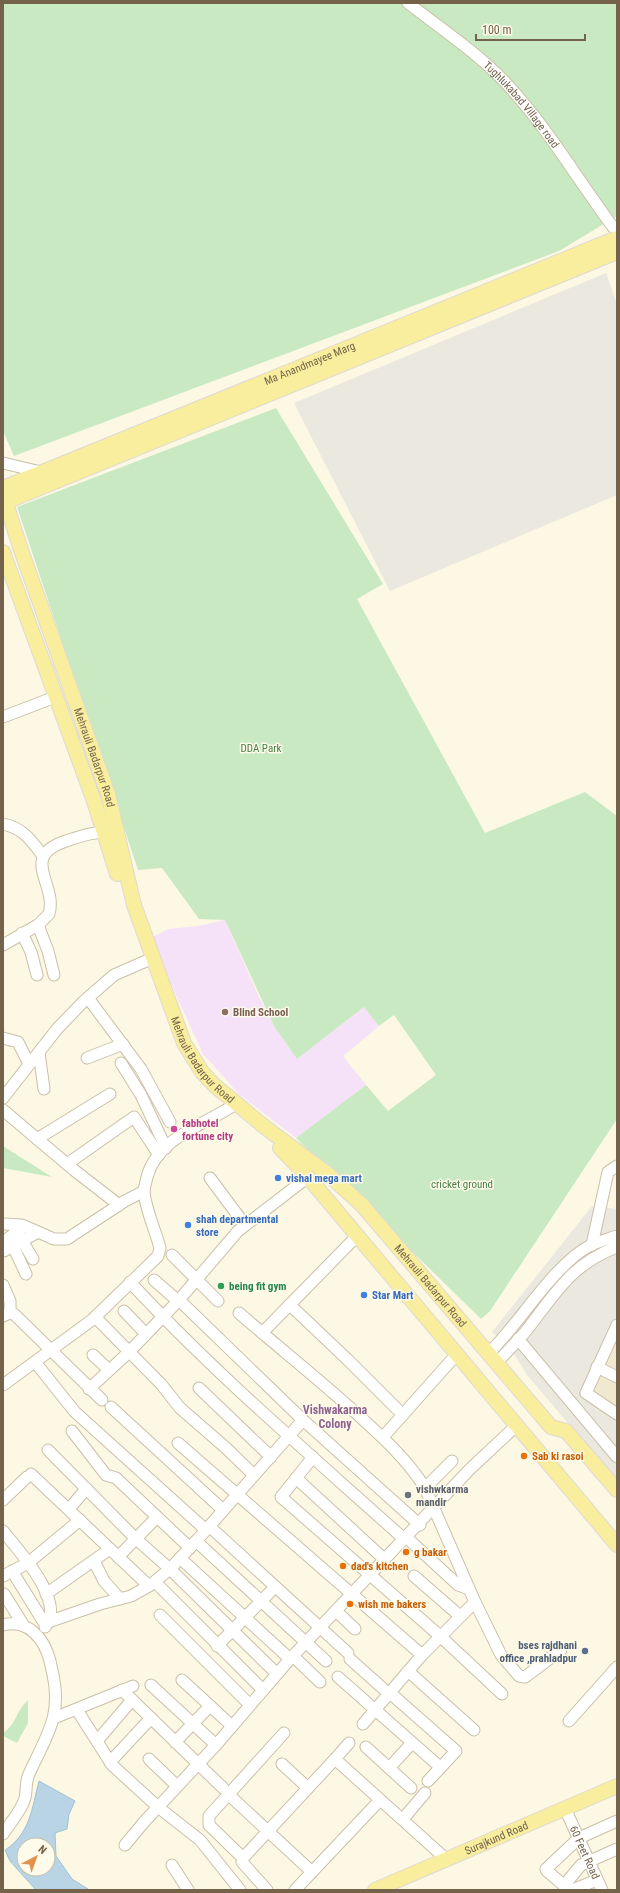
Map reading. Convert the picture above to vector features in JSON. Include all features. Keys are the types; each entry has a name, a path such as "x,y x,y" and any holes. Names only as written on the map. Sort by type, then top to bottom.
{"main road":[{"name":"Ma Anandmayee Marg","path":"3,488 616,238"},
{"name":"Ma Anandmayee Marg","path":"4,500 616,238"},
{"name":"Mehrauli Badarpur Road","path":"4,500 108,794 110,832"},
{"name":"Mehrauli Badarpur Road","path":"3,552 55,697 110,832 175,1036 186,1059 199,1078 231,1107 284,1150 328,1174 362,1205 552,1427 566,1431 617,1490"},
{"name":"Mehrauli Badarpur Road","path":"150,960 184,1044 202,1072 234,1103 299,1159 308,1177 617,1545"},
{"name":"Surajkund Road","path":"375,1890 617,1786"},
{"name":"Surajkund Road","path":"397,1890 617,1794"}],"street":[{"name":"Tughlukabad Village road","path":"408,3 491,68 509,86 526,106 616,238"},
{"path":"3,463 41,472"},
{"path":"3,717 55,697"},
{"path":"3,824 22,831 30,838 43,856 50,910 46,917 38,925 3,945"},
{"path":"43,856 57,844 92,833 110,832"},
{"path":"38,925 48,951 54,975"},
{"path":"22,933 31,952 37,975"},
{"path":"3,1098 68,1016 114,975 150,960"},
{"path":"88,998 147,1078 170,1122"},
{"path":"3,1038 19,1043 29,1064"},
{"path":"87,1058 123,1044"},
{"path":"39,1053 44,1089"},
{"path":"121,1063 141,1095 162,1151"},
{"path":"37,1139 110,1094"},
{"path":"3,1385 95,1317 159,1252 156,1230 148,1210 144,1191 148,1172 162,1151 180,1136 211,1120 231,1107"},
{"path":"3,1110 67,1164 119,1205"},
{"path":"67,1164 135,1116 162,1151"},
{"path":"592,1245 608,1172 617,1166"},
{"path":"89,1389 129,1352 179,1301 234,1234 308,1177"},
{"path":"210,1178 245,1225"},
{"path":"14,1240 38,1232 54,1239 67,1240 119,1205 144,1191"},
{"path":"3,1224 14,1240 33,1259"},
{"path":"262,1333 357,1236"},
{"path":"493,1358 507,1335 564,1266 592,1245 617,1236"},
{"path":"14,1240 26,1274"},
{"path":"493,1358 518,1339 570,1275 598,1254 617,1247"},
{"path":"172,1255 196,1282 218,1301"},
{"path":"154,1280 179,1301 303,1420 420,1525"},
{"path":"130,1282 162,1317 289,1437 458,1585 470,1589"},
{"path":"3,1286 10,1301 6,1314 14,1314 50,1351 102,1400"},
{"path":"290,1305 403,1415"},
{"path":"124,1311 146,1334"},
{"path":"239,1313 297,1360 383,1437 415,1471 425,1488 475,1602 501,1655 519,1676 525,1677 561,1650"},
{"path":"95,1317 161,1384 180,1408 226,1448 254,1475"},
{"path":"571,1402 586,1393 597,1367 613,1348 617,1325"},
{"path":"518,1339 617,1457"},
{"path":"93,1355 109,1370"},
{"path":"383,1437 456,1355"},
{"path":"35,1362 75,1412 275,1587 389,1693 456,1751 428,1781"},
{"path":"597,1367 617,1377"},
{"path":"199,1388 271,1457"},
{"path":"586,1393 617,1414"},
{"path":"111,1407 223,1510"},
{"path":"80,1520 28,1563 7,1574 41,1620 48,1622 100,1604 140,1593 152,1584 170,1569 193,1545 303,1420"},
{"path":"125,1845 319,1628 384,1559 420,1525 470,1469 516,1426"},
{"path":"72,1431 106,1475 116,1478 157,1517 260,1601 326,1661"},
{"path":"178,1443 238,1494 351,1595 422,1655"},
{"path":"48,1450 136,1539 170,1569 277,1674"},
{"path":"313,1457 282,1497 440,1636 502,1694"},
{"path":"425,1488 452,1461"},
{"path":"3,1500 29,1475 69,1509 114,1553 152,1584 263,1690"},
{"path":"296,1478 384,1559"},
{"path":"69,1509 86,1490"},
{"path":"46,1594 94,1561 114,1553 136,1539 157,1517"},
{"path":"3,1532 42,1582 46,1594 51,1611 48,1622 37,1635"},
{"path":"180,1558 244,1617 320,1682"},
{"path":"94,1561 104,1580 120,1599"},
{"path":"414,1576 460,1616"},
{"path":"217,1646 275,1587"},
{"path":"4,1594 24,1626"},
{"path":"363,1724 422,1655 475,1602"},
{"path":"336,1611 355,1628"},
{"path":"160,1615 250,1705"},
{"path":"3,1625 10,1623 24,1626 37,1635 49,1656 56,1708 48,1735 28,1774 23,1804 3,1834"},
{"path":"569,1721 617,1667"},
{"path":"408,1671 474,1730"},
{"path":"338,1677 440,1767"},
{"path":"182,1680 232,1726"},
{"path":"151,1685 192,1725 216,1745"},
{"path":"54,1718 77,1710 133,1686"},
{"path":"122,1690 225,1791 312,1872"},
{"path":"97,1741 132,1700"},
{"path":"175,1742 210,1706"},
{"path":"77,1710 110,1762 158,1807 200,1840 240,1890"},
{"path":"110,1762 151,1718"},
{"path":"267,1890 242,1862 242,1858 212,1829 208,1822 209,1816 225,1791 284,1733"},
{"path":"242,1858 349,1743"},
{"path":"389,1768 412,1743"},
{"path":"366,1747 411,1788"},
{"path":"149,1759 177,1786"},
{"path":"335,1759 446,1859"},
{"path":"282,1764 308,1788"},
{"path":"402,1819 425,1793"},
{"path":"295,1890 380,1800"},
{"name":"60 Feet Road","path":"568,1815 600,1885"},
{"path":"600,1885 568,1889 546,1870 579,1838 617,1821"},
{"path":"568,1889 567,1882 579,1867 617,1849"},
{"path":"172,1865 188,1890"}],"shaded area":[{"path":"606,273 617,304 617,495 390,591 294,403"},
{"name":"Blind School","path":"225,920 259,997 274,1026 297,1059 364,1007 379,1026 343,1056 366,1085 296,1138 240,1095 203,1054 175,993 153,937 168,929 198,926"},
{"path":"592,1206 617,1209 617,1329 585,1388 617,1424 617,1481 527,1375 513,1352 492,1332"},
{"path":"617,1329 617,1424 585,1388"}],"green space":[{"path":"3,3 617,3 617,216 559,251 14,456 3,431"},
{"name":"DDA Park","path":"276,408 383,584 357,599 485,833 585,792 617,816 617,1119 490,1311 481,1319 296,1138 366,1085 388,1111 436,1075 394,1015 379,1026 364,1007 297,1059 274,1026 225,920 199,919 162,868 138,870 17,507"},
{"path":"3,1146 52,1177 3,1168"},
{"path":"28,1700 28,1723 17,1743 3,1736 3,1733 8,1729"}],"water":[{"path":"39,1781 75,1801 69,1814 67,1829 55,1833 55,1837 19,1837 29,1820"},
{"path":"16,1841 16,1868 10,1861 5,1850"},
{"path":"56,1856 72,1879 88,1889 87,1890 36,1890 24,1877 56,1877"}],"place":[{"name":"Blind School","path":"225,1012"},
{"name":"fabhotel fortune city","path":"174,1129"},
{"name":"vishal mega mart","path":"278,1178"},
{"name":"shah departmental store","path":"188,1225"},
{"name":"being fit gym","path":"221,1286"},
{"name":"Star Mart","path":"364,1295"},
{"name":"Sab ki rasoi","path":"524,1456"},
{"name":"vishwkarma mandir","path":"408,1495"},
{"name":"g bakar","path":"406,1552"},
{"name":"dad's kitchen","path":"343,1566"},
{"name":"wish me bakers","path":"350,1604"},
{"name":"bses rajdhani office ,prahladpur","path":"585,1651"}],"district":[{"name":"Vishwakarma Colony","path":"335,1417"}],"park label":[{"name":"cricket ground","path":"462,1184"}]}
